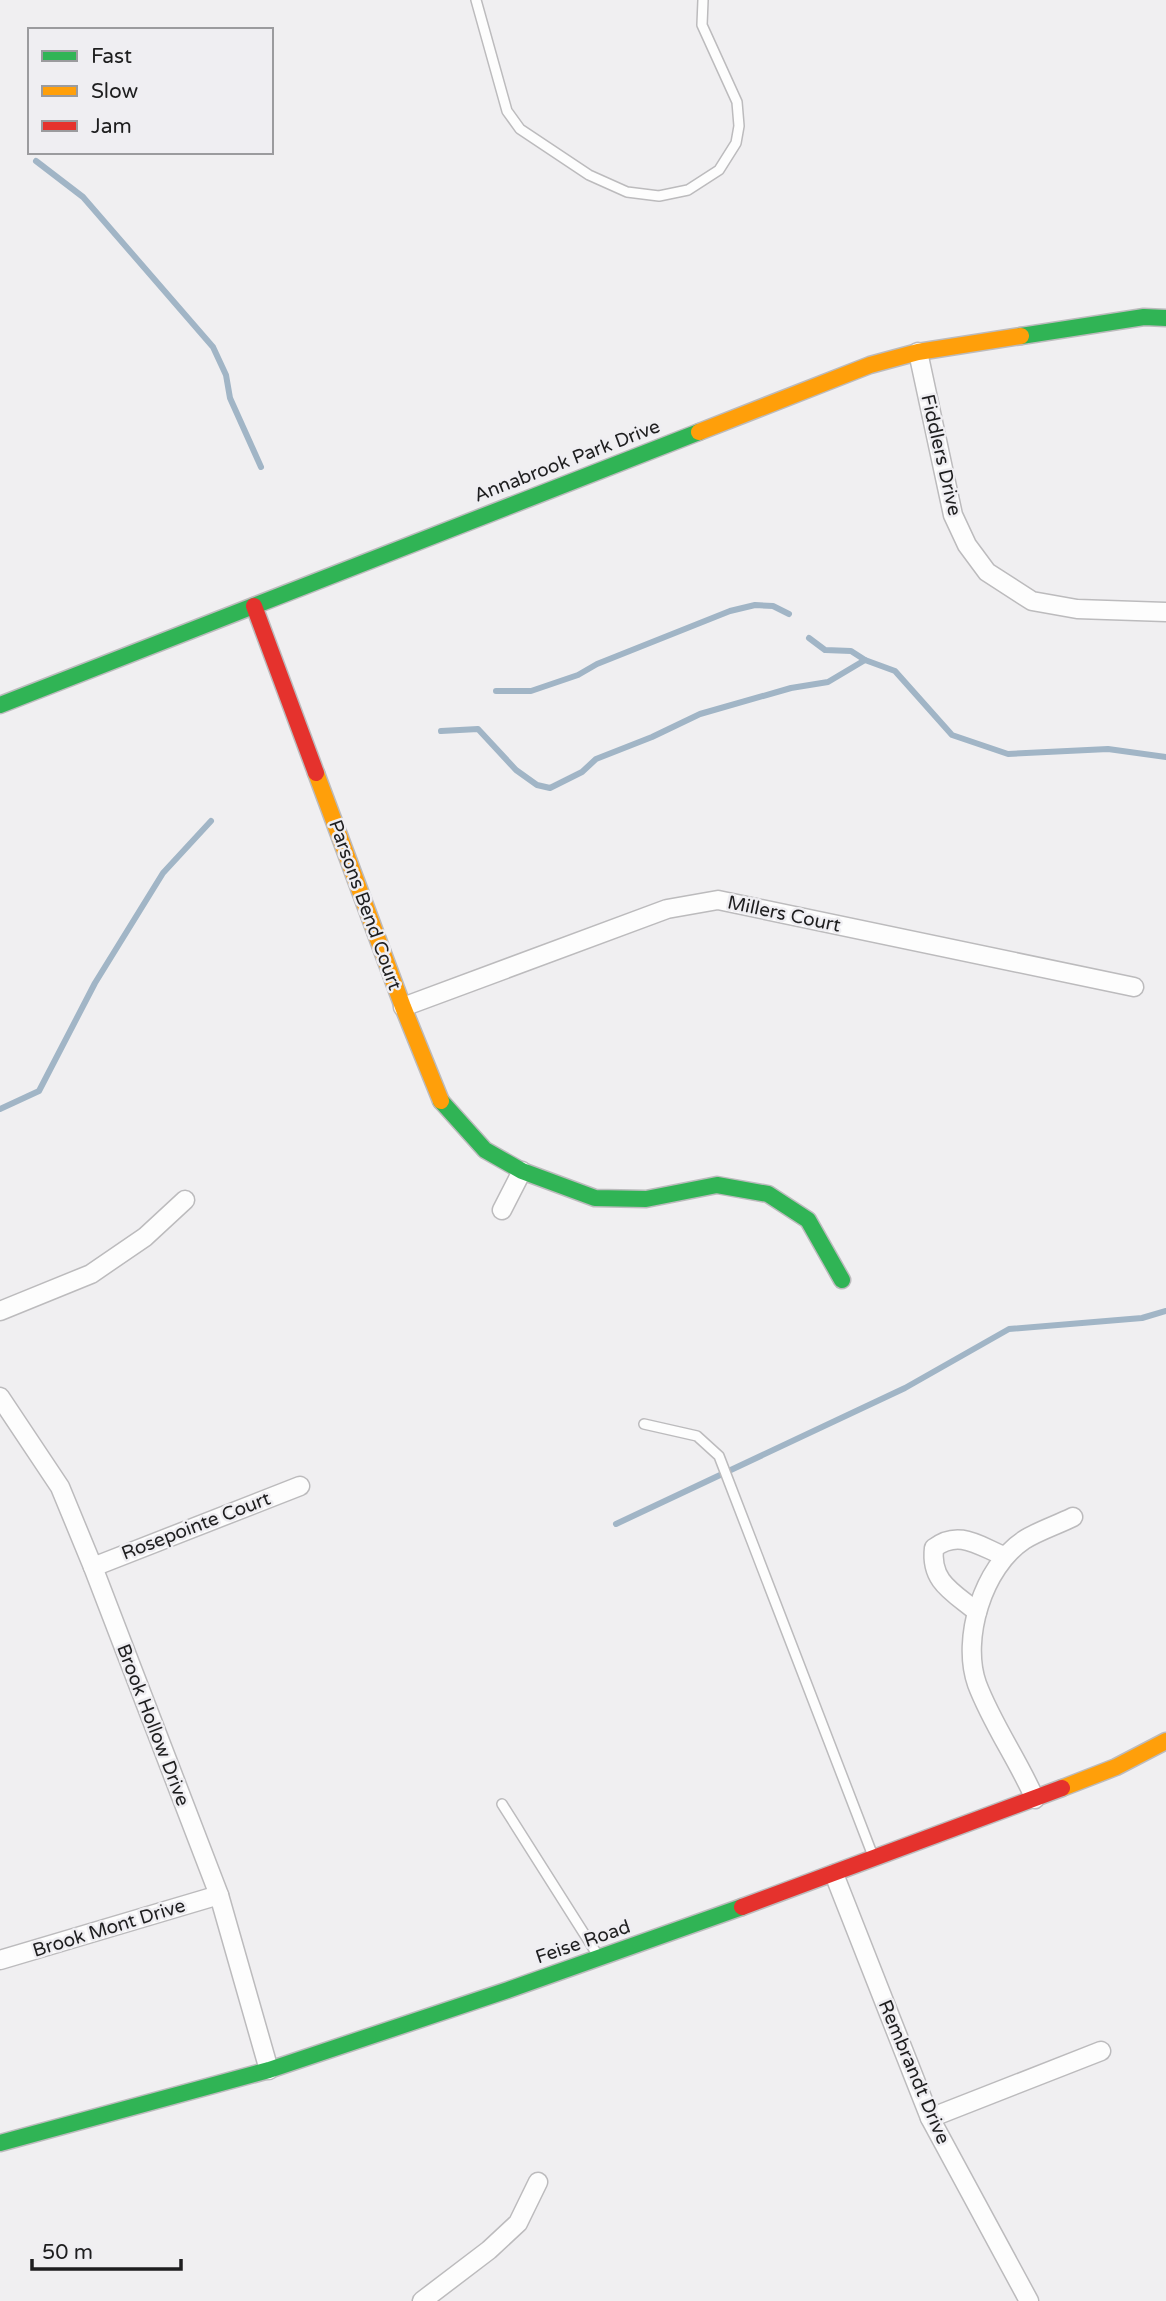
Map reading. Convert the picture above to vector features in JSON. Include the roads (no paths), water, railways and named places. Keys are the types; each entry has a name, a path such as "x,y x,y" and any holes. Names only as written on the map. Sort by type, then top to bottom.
{"street":[{"name":"Annabrook Park Drive","path":"0,705 870,365 918,352 1144,317 1166,318"},
{"name":"Fiddlers Drive","path":"918,352 953,515 967,545 987,572 1032,601 1077,609 1166,612"},
{"name":"Parsons Bend Court","path":"254,606 442,1102 485,1150 522,1171 595,1198 646,1199 717,1185 768,1194 808,1220 842,1280"},
{"name":"Millers Court","path":"404,1007 667,909 718,900 1135,986"},
{"path":"502,1210 522,1171"},
{"path":"0,1311 91,1274 145,1237 185,1200"},
{"name":"Brook Hollow Drive","path":"0,1397 60,1487 93,1567 219,1895 269,2070"},
{"name":"Rosepointe Court","path":"93,1567 300,1486"},
{"path":"1035,1799 977,1683 971,1662 977,1612 981,1597 1004,1556 1024,1540 1073,1517"},
{"path":"977,1612 938,1578 933,1560 934,1548 944,1541 962,1538 1004,1556"},
{"name":"Feise Road","path":"0,2143 269,2070 600,1958 1035,1799 1116,1767 1166,1741"},
{"name":"Rembrandt Drive","path":"834,1874 930,2118 1029,2301"},
{"name":"Brook Mont Drive","path":"0,1960 219,1895"},
{"path":"930,2118 1101,2051"},
{"path":"422,2301 489,2250 518,2223 538,2182"}],"lane":[{"path":"476,0 507,111 520,129 589,175 627,192 659,196 688,190 719,170 736,144 740,126 737,102 702,25 703,0"},
{"path":"644,1424 697,1436 719,1456 874,1858"},
{"path":"502,1804 600,1958"}],"waterway":[{"path":"36,161 83,197 213,347 226,375 230,398 261,467"},
{"path":"496,691 531,691 578,675 597,664 730,611 755,605 773,606 789,614"},
{"path":"809,638 825,650 851,651 865,660"},
{"path":"441,731 478,729 516,770 537,785 550,788 582,772 596,759 700,714 791,688 828,682 865,660 895,671 952,735 1008,754 1108,749 1166,757"},
{"path":"0,1109 39,1091 95,983 163,873 211,821"},
{"path":"616,1524 905,1388 1009,1329 1142,1318 1166,1311"}]}
